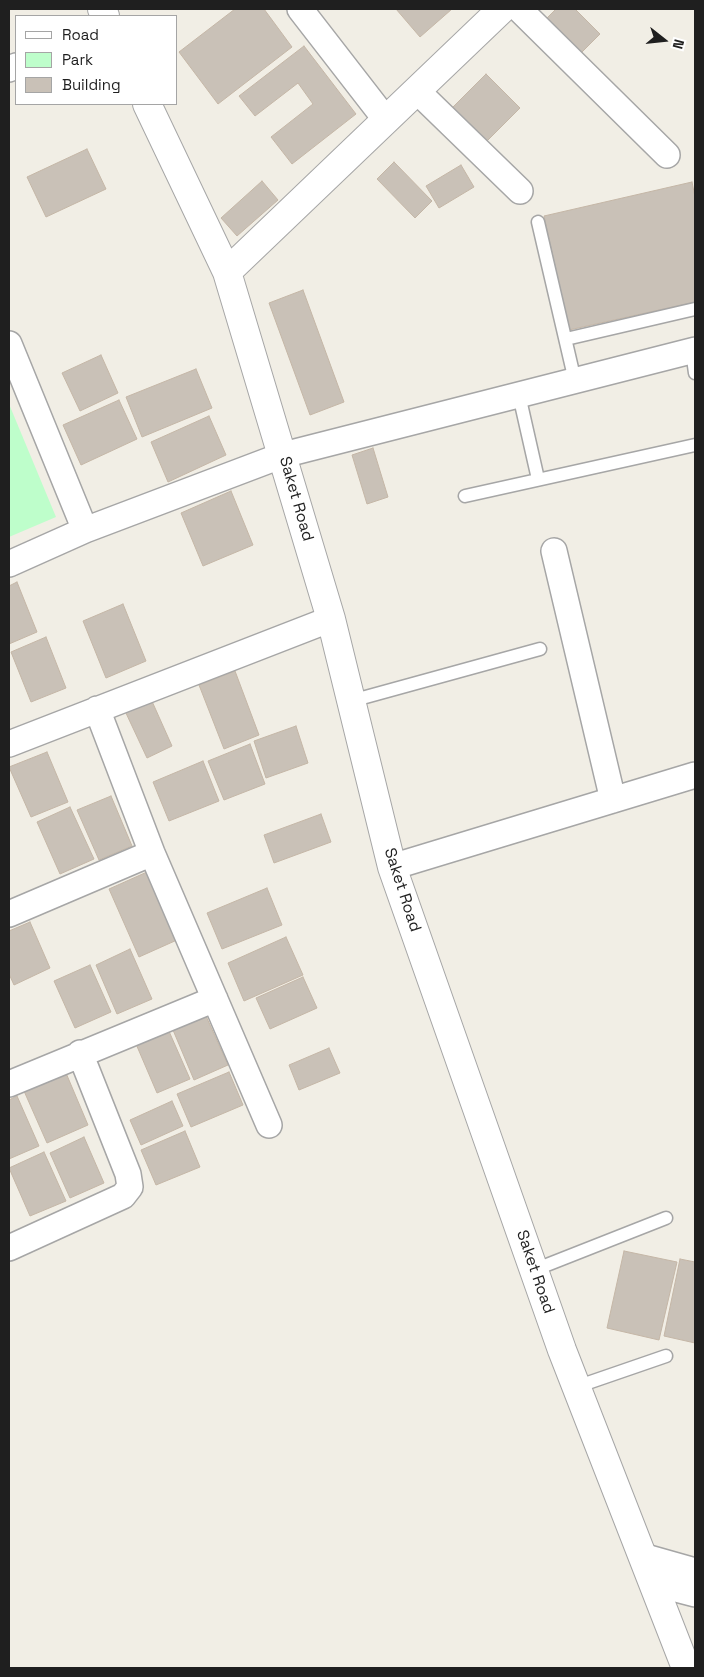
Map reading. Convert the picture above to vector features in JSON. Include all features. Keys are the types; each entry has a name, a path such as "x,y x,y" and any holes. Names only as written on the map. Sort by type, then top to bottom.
{"street":[{"path":"300,9 386,120"},
{"path":"227,272 502,9"},
{"path":"519,9 667,155"},
{"path":"416,91 520,191"},
{"name":"Saket Road","path":"147,105 227,272 331,618 392,867 576,1387 686,1668"},
{"path":"9,344 84,530"},
{"path":"9,564 84,530 283,455 575,381 694,358"},
{"path":"554,550 613,800"},
{"path":"9,744 331,618"},
{"path":"97,709 152,853 269,1124"},
{"path":"392,867 695,775"},
{"path":"9,914 152,853"},
{"path":"9,1084 80,1053 215,999"},
{"path":"9,1248 123,1196 130,1187 128,1174 80,1053"},
{"path":"642,1556 695,1570"},
{"path":"653,1583 695,1594"}],"lane":[{"path":"538,222 575,381"},
{"path":"566,339 695,309"},
{"path":"519,395 538,479"},
{"path":"466,496 695,444"},
{"path":"351,701 540,649"},
{"path":"534,1270 666,1218"},
{"path":"576,1387 666,1356"}],"green space":[{"path":"9,404 56,517 9,537"}],"building":[{"path":"235,9 264,9 292,47 218,104 179,52"},
{"path":"396,9 452,9 420,37"},
{"path":"556,9 575,9 600,34 580,54 546,19"},
{"path":"304,46 356,114 292,164 271,137 313,104 298,83 255,116 239,96"},
{"path":"486,74 520,108 484,144 450,110"},
{"path":"87,149 106,189 46,217 27,177"},
{"path":"394,162 432,201 415,218 377,179"},
{"path":"461,165 474,187 439,208 426,186"},
{"path":"262,181 278,200 237,236 221,218"},
{"path":"692,182 695,197 695,302 569,330 544,216"},
{"path":"303,290 344,402 310,415 269,303"},
{"path":"101,355 118,393 80,411 62,373"},
{"path":"196,369 212,408 142,437 126,397"},
{"path":"119,400 137,439 81,465 63,425"},
{"path":"209,416 226,455 168,482 151,442"},
{"path":"373,448 388,497 367,504 352,455"},
{"path":"231,491 253,545 203,566 181,513"},
{"path":"17,582 37,632 9,644 9,586"},
{"path":"123,604 146,661 106,678 83,621"},
{"path":"46,637 66,688 31,702 11,652"},
{"path":"235,671 259,735 224,749 199,685"},
{"path":"151,699 172,746 147,758 125,711"},
{"path":"296,726 308,763 266,778 254,741"},
{"path":"250,744 265,784 224,800 208,761"},
{"path":"47,752 68,802 31,817 9,767"},
{"path":"203,761 219,801 169,821 153,782"},
{"path":"111,796 132,846 99,860 77,810"},
{"path":"70,807 94,859 60,874 37,822"},
{"path":"321,814 331,842 274,863 264,835"},
{"path":"147,872 177,940 139,957 109,889"},
{"path":"267,888 282,925 222,949 207,913"},
{"path":"30,922 50,968 14,985 9,974 9,931"},
{"path":"286,937 303,975 244,1001 228,963"},
{"path":"130,949 152,999 117,1014 96,965"},
{"path":"90,965 111,1012 75,1028 54,981"},
{"path":"303,977 317,1008 270,1029 256,998"},
{"path":"206,1016 228,1065 194,1080 173,1030"},
{"path":"168,1029 190,1079 157,1093 136,1044"},
{"path":"329,1048 340,1073 299,1090 289,1065"},
{"path":"229,1072 243,1105 191,1127 177,1094"},
{"path":"66,1073 88,1125 47,1143 24,1091"},
{"path":"17,1096 39,1146 9,1159 9,1100"},
{"path":"172,1101 183,1126 141,1145 130,1120"},
{"path":"185,1131 200,1167 156,1185 141,1150"},
{"path":"84,1137 104,1183 70,1198 50,1153"},
{"path":"44,1152 66,1201 30,1216 9,1168"},
{"path":"624,1251 677,1262 659,1340 607,1328"},
{"path":"680,1259 695,1262 695,1343 664,1336"}]}
